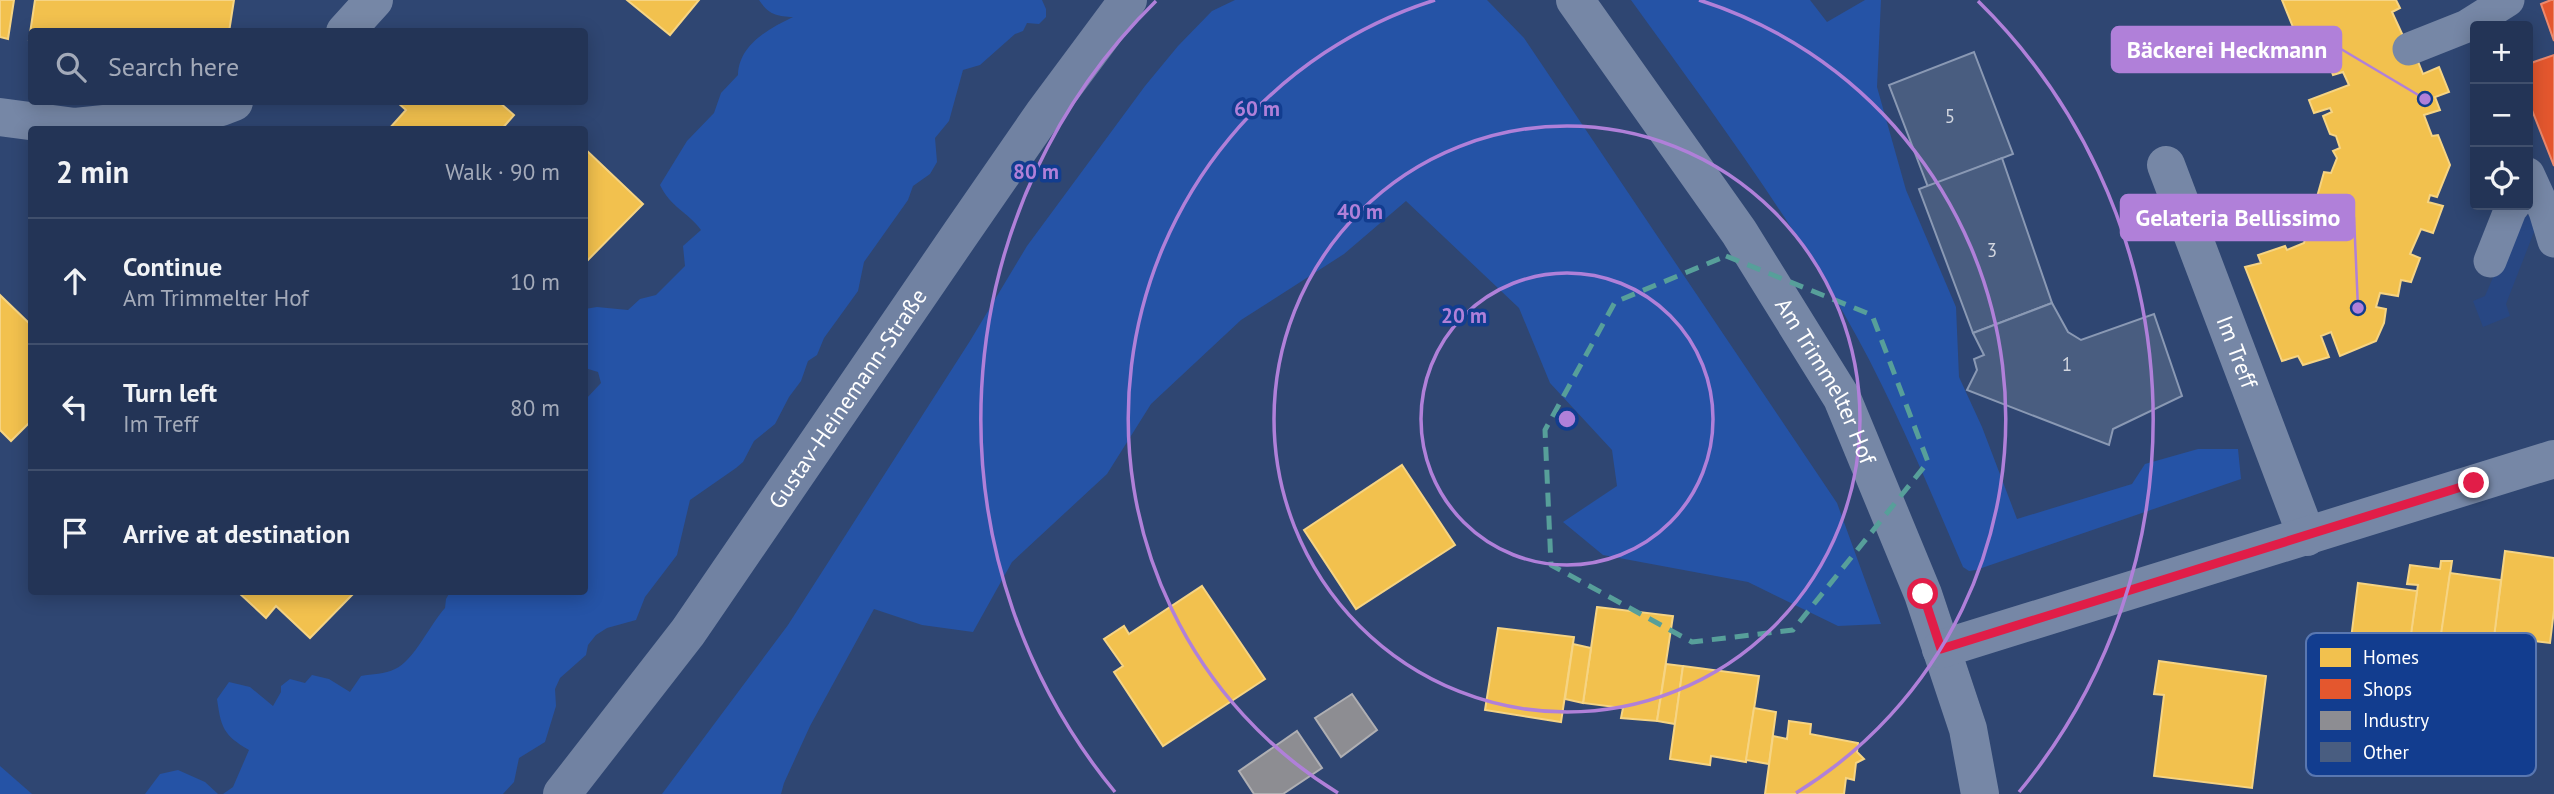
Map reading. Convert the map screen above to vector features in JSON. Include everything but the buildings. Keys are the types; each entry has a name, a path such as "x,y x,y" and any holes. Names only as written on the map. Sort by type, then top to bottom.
{"main road":[{"name":"Gustav-Heinemann-Straße","path":"562,794 688,632 975,213 1129,2"}],"street":[{"path":"349,28 374,0"},
{"path":"2409,49 2467,24 2508,0"},
{"name":"Am Trimmelter Hof","path":"1573,4 1738,232 1843,398 1923,594 1968,729 1980,794"},
{"path":"85,126 163,118 226,105"},
{"path":"0,117 68,126"},
{"name":"Im Treff","path":"2166,165 2306,537"},
{"path":"2490,261 2511,208 2537,204"},
{"path":"1941,649 2554,459"}],"highlighted area":[{"path":"1726,256 1872,315 1928,462 1793,630 1692,642 1551,565 1545,430 1615,302"}],"shaded area":[{"path":"759,0 1042,0 1046,17 1039,24 1027,23 1023,31 1015,34 980,65 963,70 949,121 935,138 937,162 930,174 913,186 908,200 864,262 858,291 824,338 817,355 808,361 801,381 775,424 754,441 743,462 690,500 677,555 645,597 636,620 607,628 596,635 588,645 586,655 560,678 555,689 556,706 545,742 519,758 514,782 503,794 223,794 233,787 249,750 229,735 220,717 217,699 229,682 250,687 273,706 281,692 281,686 290,679 305,683 312,675 329,679 350,692 361,676 391,671 402,665 445,608 448,595 588,595 588,397 601,383 598,372 588,369 588,308 628,310 640,299 656,295 685,266 683,246 701,230 669,199 660,185 687,141 714,113 721,93 738,75 740,64 749,47 756,39 793,17 774,14"},
{"path":"1235,0 1487,0 1524,38 1837,503 1881,624 1838,626 1748,582 1603,555 1563,522 1617,486 1612,450 1550,383 1519,308 1406,201 1344,254 1241,320 1151,404 1107,474 1012,562 973,632 922,625 874,609 810,726 781,794 662,794 788,625 970,341 1027,246 1145,86 1178,46 1212,11"},
{"path":"1631,0 1810,0 1827,22 1865,0 1881,0 1877,87 1906,190 1956,307 1959,377 1982,427 2017,519 2132,484 2145,464 2198,449 2238,449 2241,479 1976,570 1969,571 1963,567 1892,406 1819,271 1768,192"},
{"path":"2533,213 2534,232 2506,304 2510,316 2483,327 2473,301 2485,296 2516,224 2513,222"},
{"path":"0,766 32,794 0,794"},
{"path":"178,770 205,782 218,794 145,794 160,774"}],"place":[{"name":"Bäckerei Heckmann","path":"2425,99"},
{"name":"Gelateria Bellissimo","path":"2358,308"}],"route":[{"path":"1923,594 1941,649 2474,483"}]}
